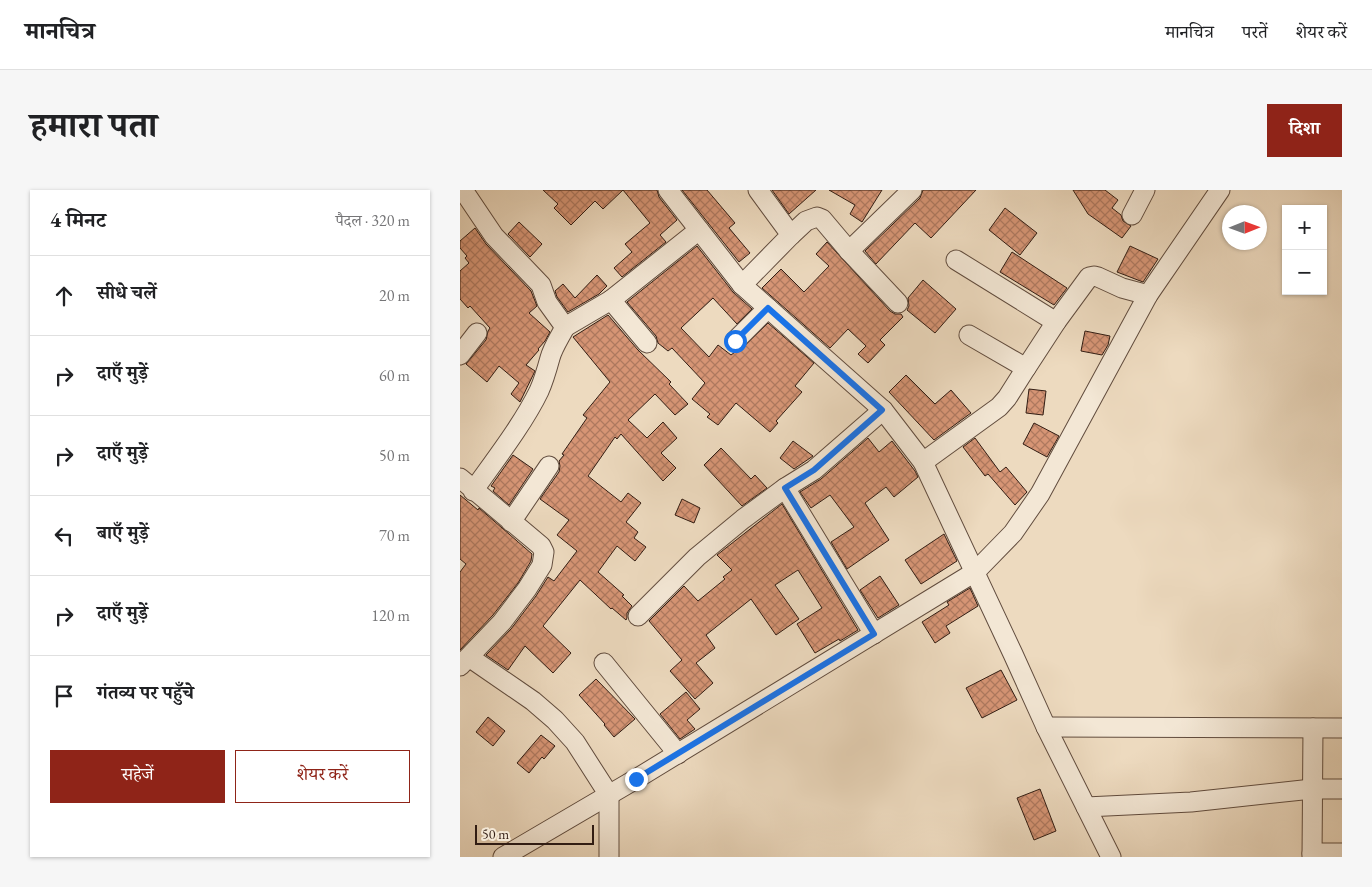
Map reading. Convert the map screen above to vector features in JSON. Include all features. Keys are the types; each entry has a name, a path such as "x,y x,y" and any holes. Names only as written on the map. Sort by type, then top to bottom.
{"street":[{"path":"463,190 494,236 541,285 546,302 565,327"},
{"path":"668,190 742,285 882,410 923,462 1046,727 1111,857"},
{"path":"758,190 791,235"},
{"path":"849,250 912,190"},
{"path":"1132,215 1145,190"},
{"path":"503,857 678,754 975,572 1013,533 1040,494 1148,295 1220,190"},
{"path":"742,285 806,220 817,217 822,219 898,303"},
{"path":"610,857 609,795 575,742 555,720 533,701 465,662 502,622 526,590 542,565 544,552 541,546 465,487 516,429 538,392 548,369 552,352 565,327 611,300 699,230"},
{"path":"956,260 1056,322"},
{"path":"923,462 999,408 1056,322 1089,277 1094,276 1122,288 1148,295"},
{"path":"611,300 647,343"},
{"path":"735,341 768,308"},
{"path":"460,355 477,333"},
{"path":"969,336 1026,368"},
{"path":"638,616 697,557 743,519 785,488 814,470 882,410"},
{"path":"511,522 549,466"},
{"path":"785,488 874,634"},
{"path":"604,663 678,754"},
{"path":"1046,727 1342,728"},
{"path":"1313,728 1312,855 1342,853"},
{"path":"1086,807 1191,802 1312,789 1342,789"}],"building":[{"path":"543,190 623,190 603,209 595,201 571,225 554,208 558,204"},
{"path":"623,190 657,190 659,197 677,220 660,235 666,242 622,277 614,268 632,252 625,244 650,223"},
{"path":"682,190 707,190 735,223 729,228 750,253 739,262"},
{"path":"772,190 816,190 789,214"},
{"path":"829,190 882,190 862,222 850,214 855,205"},
{"path":"923,190 976,190 931,238 915,223 876,264 865,251 920,198"},
{"path":"1073,190 1105,190 1118,200 1112,208 1121,215 1123,221 1131,226 1122,238 1088,214"},
{"path":"1005,208 1037,233 1020,255 989,230"},
{"path":"519,222 542,244 530,257 508,234"},
{"path":"475,228 486,244 531,291 537,306 529,313 550,332 539,350 526,365 535,371 520,402 511,394 519,383 499,366 487,382 466,364 486,340 490,328 470,306 468,308 460,299 460,271 469,263 465,258 467,256 460,248 460,241"},
{"path":"827,242 890,311 895,314 901,314 903,317 880,340 885,345 868,363 858,354 866,346 848,329 830,348 762,288 781,269 804,292 829,266 816,254"},
{"path":"697,246 733,292 752,309 737,324 713,298 681,328 709,357 718,345 731,355 738,352 768,323 814,363 795,386 802,392 776,421 778,423 770,432 736,403 718,425 707,417 710,414 692,399 705,383 672,348 668,351 658,343 656,336 627,302"},
{"path":"1130,246 1158,259 1143,282 1117,272"},
{"path":"1012,252 1067,288 1054,305 1000,272"},
{"path":"597,275 607,286 599,294 568,312 555,291 563,284 575,298"},
{"path":"923,280 956,309 935,333 907,310 909,306 908,298"},
{"path":"608,315 638,350 671,382 669,384 688,404 675,415 655,394 628,420 647,438 663,422 677,438 661,453 676,468 663,481 621,434 617,439 615,437 588,476 621,502 628,493 641,503 626,522 638,532 634,538 646,547 635,561 617,546 598,572 624,595 622,596 632,606 627,613 627,618 626,620 611,609 580,580 543,626 571,653 553,673 525,646 508,670 486,655 511,629 548,577 554,581 577,551 557,535 569,520 540,499 559,472 559,461 564,455 562,454 587,418 583,415 610,382 573,337"},
{"path":"1085,331 1110,336 1108,345 1102,355 1081,351"},
{"path":"906,375 935,404 951,390 971,413 934,440 889,392"},
{"path":"1029,389 1046,391 1043,415 1026,413"},
{"path":"1034,423 1059,436 1047,457 1023,444"},
{"path":"868,438 879,452 892,441 918,477 894,497 886,487 865,503 889,540 847,569 831,542 854,527 830,495 811,508 800,492 821,479"},
{"path":"975,438 1000,472 1006,467 1027,492 1015,505 988,474 985,476 963,447"},
{"path":"793,441 813,456 794,469 780,458"},
{"path":"721,448 751,479 755,475 767,488 742,506 704,465"},
{"path":"513,455 533,469 509,505 493,491 495,488 491,486"},
{"path":"460,495 478,510 479,508 532,554 531,561 518,583 493,615 460,650 460,572 466,564 460,559"},
{"path":"682,499 700,508 694,523 675,515"},
{"path":"782,504 858,630 815,653 797,624 822,608 798,570 775,585 799,619 776,635 751,599 706,635 715,648 696,663 713,683 695,699 670,671 682,660 649,621 684,586 698,601 725,579 723,577 732,570 717,555"},
{"path":"944,534 957,561 921,584 905,560"},
{"path":"880,576 899,605 878,618 860,590"},
{"path":"970,588 978,606 946,626 950,633 935,643 922,622 949,605 947,602"},
{"path":"1001,670 1017,700 982,718 966,688"},
{"path":"596,679 635,719 614,737 579,695"},
{"path":"686,692 700,709 687,720 695,729 680,739 660,714"},
{"path":"488,717 505,731 493,746 476,732"},
{"path":"541,735 555,746 544,759 542,757 529,773 517,763"},
{"path":"1040,789 1056,831 1034,840 1017,798"}],"route":[{"path":"636,779 874,634 785,488 814,470 882,410 768,308 735,341"}]}
